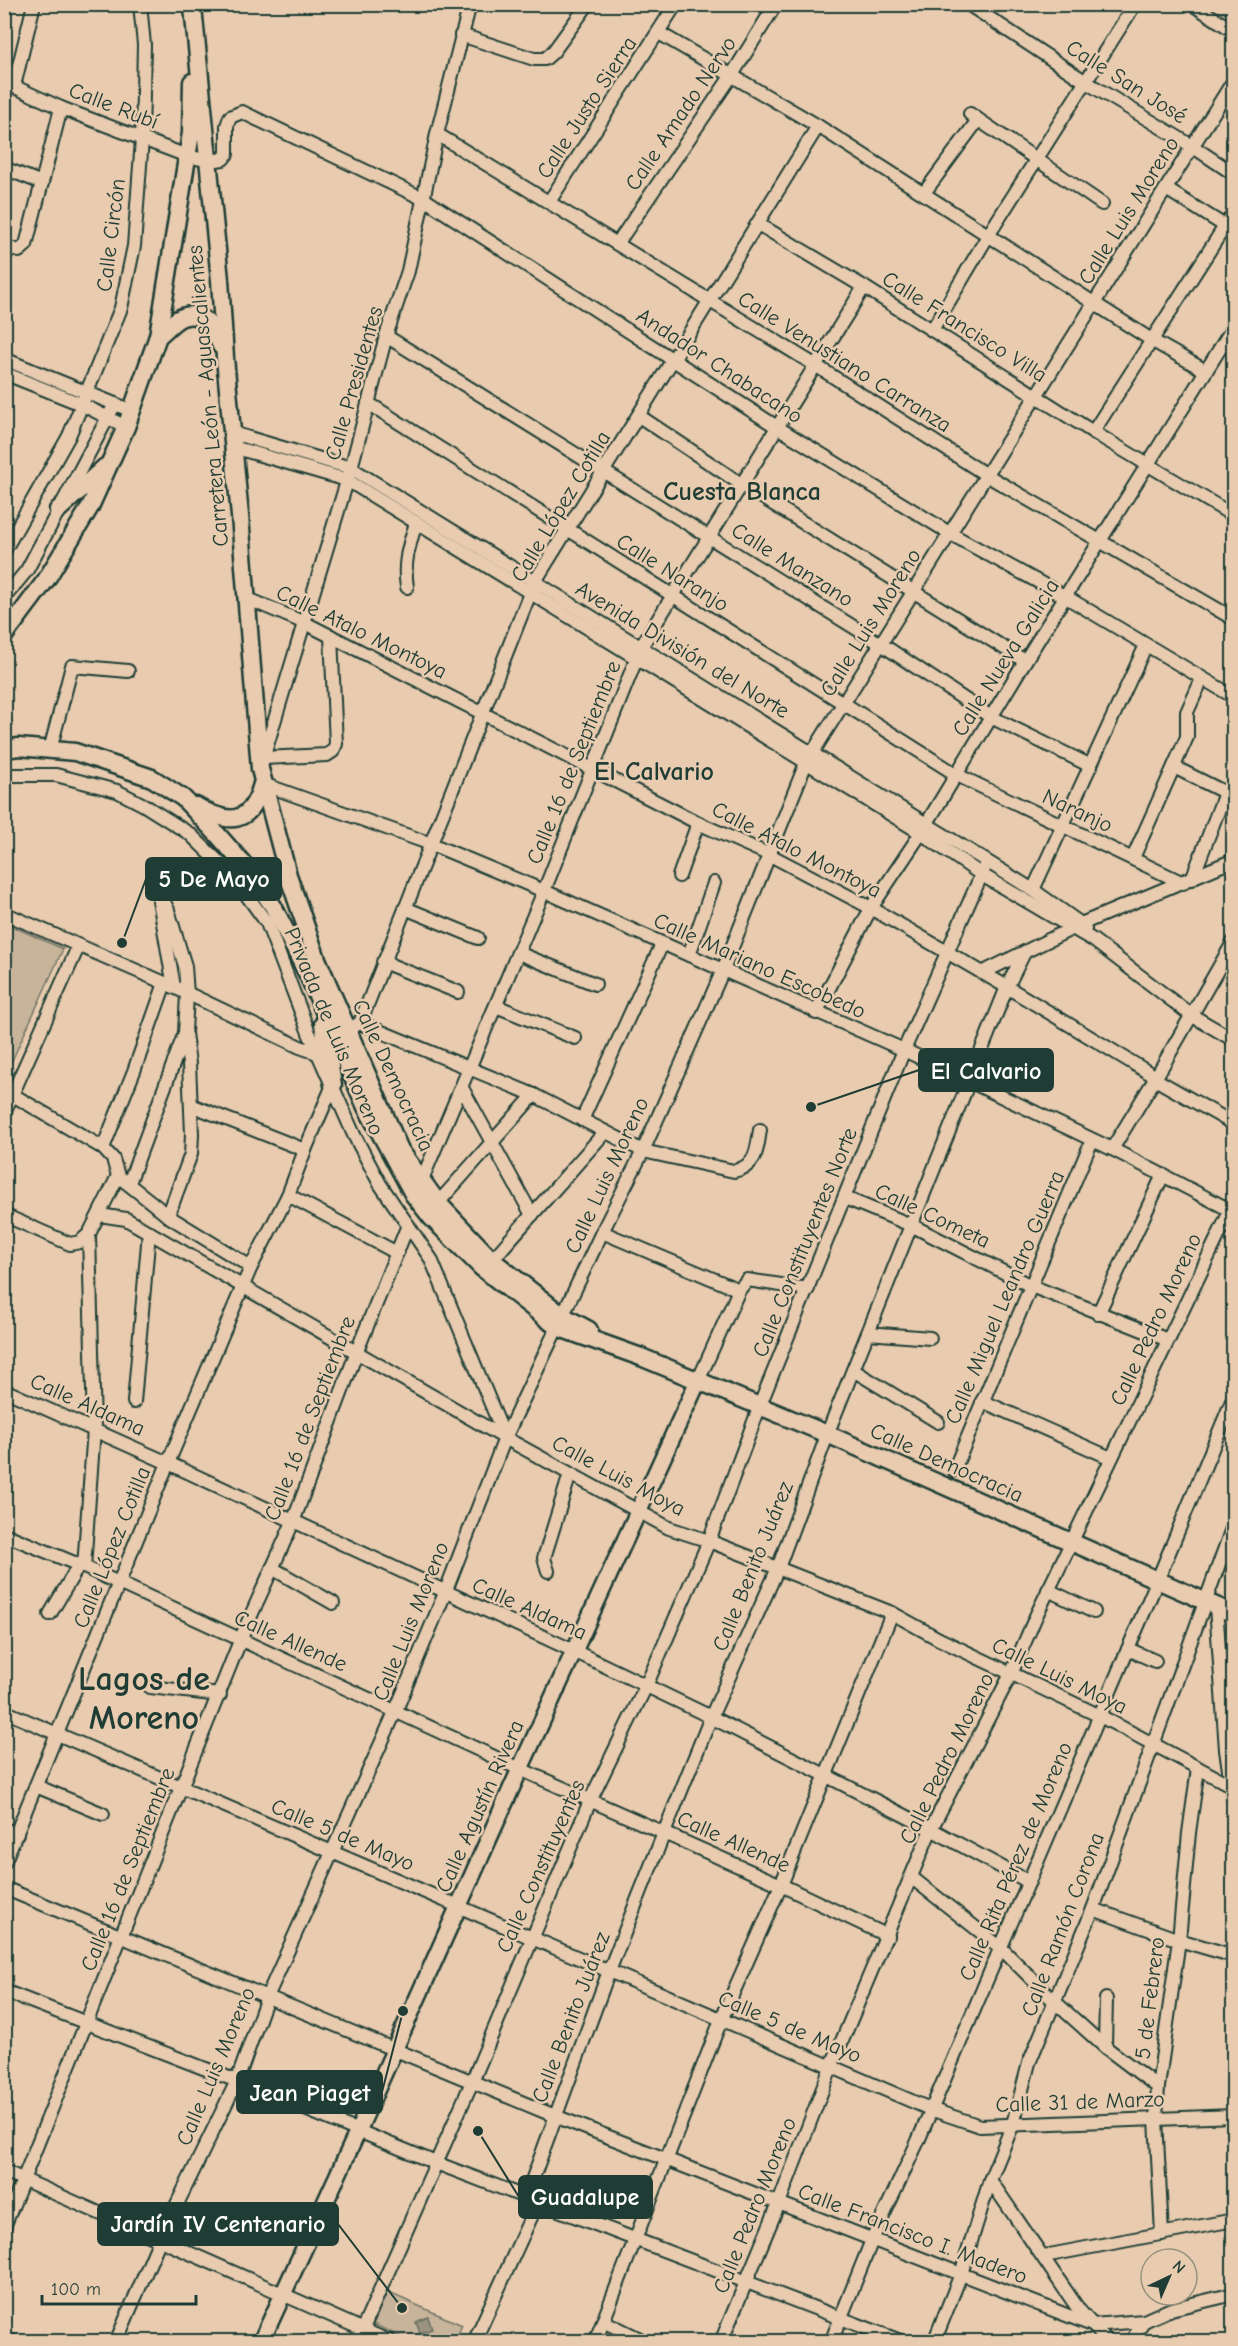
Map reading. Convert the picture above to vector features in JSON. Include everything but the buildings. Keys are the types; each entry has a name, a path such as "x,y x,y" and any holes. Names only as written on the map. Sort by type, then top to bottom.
{"highway":[{"path":"4,636 46,580 90,507 126,427 158,336 191,133 193,5"},
{"name":"Carretera León - Aguascalientes","path":"193,5 210,160 225,358 262,770"},
{"path":"158,336 180,318 193,315 206,320 216,330 225,358"},
{"path":"58,510 110,463"},
{"path":"9,747 75,752 111,763 152,778 210,814 225,818 239,818 257,802 262,770"},
{"name":"Calle Democracia","path":"262,770 288,876 317,959 353,1027 400,1150 438,1203 492,1260 560,1322"},
{"path":"183,798 246,867 273,906 309,977 353,1027 353,1076"},
{"name":"Calle Democracia","path":"309,977 366,1107 393,1161 413,1194 431,1217 482,1268 560,1322 698,1382 827,1434 1233,1614"},
{"path":"319,1000 333,1085"}],"main road":[{"name":"Calle Agustín Rivera","path":"261,2342 698,1382"}],"street":[{"path":"9,84 34,4"},
{"name":"Calle Circón","path":"4,551 17,533 69,436 121,308 134,246 142,139 144,45 141,4"},
{"name":"Calle Presidentes","path":"262,770 349,474 386,336 408,272 437,134 460,35 470,4"},
{"path":"460,35 534,59 545,59 553,52 588,4"},
{"name":"Calle Amado Nervo","path":"616,244 732,75 776,4"},
{"name":"Calle San José","path":"968,4 1086,82 1192,146 1233,174"},
{"path":"932,330 989,234 1135,4"},
{"path":"1191,4 1233,31"},
{"name":"Calle Justo Sierra","path":"549,201 676,5"},
{"path":"659,33 818,126 1153,341 1206,371"},
{"name":"Calle Luis Moreno","path":"116,2342 160,2239 237,2081 267,1997 446,1593 505,1438 602,1232 643,1151 723,970 810,759 1233,80"},
{"name":"Calle Rubí","path":"9,84 61,108 142,139 187,156 210,160"},
{"path":"4,246 19,251 26,245 61,108"},
{"name":"Andador Chabacano","path":"210,160 223,159 227,154 227,126 230,117 242,112 424,199 777,427 951,534 1066,597 1233,697"},
{"path":"924,193 974,117 1102,204"},
{"name":"Calle López Cotilla","path":"353,1027 383,963 532,588 818,126"},
{"name":"Calle Venustiano Carranza","path":"437,134 815,365 988,476 1233,619"},
{"path":"4,168 42,183"},
{"path":"1166,189 1225,226"},
{"path":"1093,432 1233,212"},
{"name":"Calle Francisco Villa","path":"758,224 864,287 1093,432 1233,516"},
{"name":"Calle 16 de Septiembre","path":"422,1182 544,891 639,653 864,287"},
{"name":"Calle Nueva Galicia","path":"816,1013 871,908 924,829 1025,661 1101,543 1233,326"},
{"name":"Calle Manzano","path":"386,336 881,644 992,717 1091,766"},
{"path":"4,359 83,398 108,418 126,427"},
{"path":"4,373 83,398 115,404 132,411"},
{"name":"Calle Naranjo","path":"368,403 567,531 957,775"},
{"path":"4,598 27,570 115,404"},
{"path":"639,416 741,484 1025,661"},
{"name":"Avenida División del Norte","path":"232,440 349,474 924,829 987,862 1033,890 1093,940 1191,1015 1233,1040"},
{"name":"Avenida División del Norte","path":"349,474 416,523 532,588"},
{"path":"407,586 406,555 416,523"},
{"name":"Calle Atalo Montoya","path":"246,598 305,622 698,823 770,855 871,908 1007,987 1233,1124"},
{"path":"262,770 327,755 333,751 336,744 331,636"},
{"path":"1033,890 1146,645"},
{"path":"50,750 72,666 128,671"},
{"path":"1133,858 1187,737 1185,727 1187,712 1202,679"},
{"path":"1173,767 1229,795 1187,881"},
{"name":"Calle Mariano Escobedo","path":"262,770 544,891 904,1050 1232,1207"},
{"name":"Privada de Luis Moreno","path":"4,775 56,775 117,791 190,834 232,874 267,923 309,1033 354,1135 380,1184 431,1259 505,1438"},
{"name":"Naranjo","path":"957,775 1063,827 1187,881"},
{"path":"679,876 698,823"},
{"name":"Avenida División del Norte","path":"924,829 982,874 1077,926"},
{"path":"982,973 1077,926 1233,860"},
{"name":"Calle Constituyentes Norte","path":"761,1407 904,1050 987,862"},
{"path":"689,955 714,883"},
{"path":"103,1149 169,985 157,884 168,910 185,966 187,994 185,1033 191,1105 191,1154 168,1216"},
{"path":"405,908 478,938"},
{"path":"4,913 320,1054"},
{"path":"1112,1149 1156,1078 1191,1015 1229,958 1233,941"},
{"path":"582,1120 662,944"},
{"path":"4,1113 78,947"},
{"path":"518,953 595,984"},
{"name":"Calle Benito Juárez","path":"474,2342 532,2199 555,2116 609,1971 711,1717 778,1568 827,1434 1007,987 1023,953"},
{"path":"383,963 458,992"},
{"path":"496,1006 575,1038"},
{"path":"353,1027 470,1069 534,1095 643,1151 734,1171 743,1169 751,1163 756,1155 760,1130"},
{"path":"4,1215 70,1244 80,1242 89,1234 99,1215 124,1180 185,1033"},
{"name":"Calle López Cotilla","path":"4,1863 250,1267 288,1195 304,1150 333,1085"},
{"path":"462,1088 532,1215"},
{"path":"13,1095 103,1149 113,1159 124,1180 168,1216 250,1267"},
{"path":"438,1203 534,1095"},
{"path":"191,1105 304,1150"},
{"path":"492,1260 605,1132"},
{"name":"Calle Miguel Leandro Guerra","path":"954,1470 1092,1140"},
{"path":"1098,1314 1163,1175"},
{"path":"288,1195 397,1253"},
{"name":"Calle Cometa","path":"845,1198 911,1225 1031,1286 1168,1340"},
{"path":"1232,1207 1233,1226"},
{"name":"Calle Pedro Moreno","path":"721,2342 779,2203 831,2067 888,1936 931,1829 1011,1674 1048,1590 1232,1207"},
{"name":"Calle Luis Moya","path":"99,1215 126,1219 505,1438 669,1528 709,1541 892,1613 1011,1674 1100,1716 1232,1786"},
{"name":"Calle 16 de Septiembre","path":"4,2227 241,1640 292,1522 408,1225"},
{"path":"134,1402 149,1232"},
{"path":"602,1232 739,1290 747,1280 808,1289"},
{"path":"50,1614 81,1566 94,1429 89,1234"},
{"name":"Calle Agustín Rivera","path":"698,1382 739,1290"},
{"path":"868,1333 930,1338"},
{"path":"853,1370 938,1422"},
{"name":"Calle Aldama","path":"4,1390 168,1462 292,1522 574,1651 711,1717 931,1829 1029,1882"},
{"name":"Calle Rita Pérez de Moreno","path":"831,2342 872,2240 918,2140 1100,1716 1233,1396"},
{"path":"982,1401 1112,1458"},
{"name":"Calle Constituyentes","path":"357,2342 471,2082 590,1801 646,1686 709,1541 761,1407"},
{"path":"548,1571 544,1557 570,1474"},
{"name":"Calle Ramón Corona","path":"934,2342 961,2274 990,2180 1013,2124 1029,2063 1093,1909 1152,1745 1210,1603 1233,1523"},
{"name":"Calle Allende","path":"4,1533 119,1583 396,1710 520,1770 781,1885 888,1936"},
{"path":"272,1568 333,1603"},
{"path":"1048,1590 1094,1612"},
{"path":"1210,1603 1233,1803"},
{"path":"595,2342 721,2019 781,1885 892,1613"},
{"path":"1128,1649 1155,1661"},
{"path":"150,1687 220,1695"},
{"name":"Calle 5 de Mayo","path":"4,1711 930,2109"},
{"name":"5 de Febrero","path":"1161,2234 1156,2119 1158,2088 1179,1940 1189,1833 1198,1768"},
{"path":"36,1786 103,1814"},
{"path":"4,1829 17,1834"},
{"path":"911,1878 1001,1948 1105,2048 1158,2088"},
{"name":"Calle Francisco I. Madero","path":"4,1888 555,2116 1092,2325 1144,2320 1171,2309 1233,2294"},
{"path":"1093,1909 1179,1940 1233,1956"},
{"path":"4,1991 237,2081 436,2163 903,2342"},
{"path":"1105,2048 1106,1999"},
{"name":"Calle 31 de Marzo","path":"930,2109 980,2126 1233,2116"},
{"path":"4,2171 391,2342"},
{"path":"990,2180 1079,2310 1108,2342"},
{"path":"1044,2256 1233,2220"},
{"path":"1131,2342 1144,2320"},
{"path":"603,2321 646,2342"},
{"path":"4,2338 15,2342"}],"shaded area":[{"path":"5,923 63,949 5,1076"},
{"path":"387,2292 462,2325 455,2341 412,2342 373,2324"},
{"path":"428,2317 432,2329 420,2333 416,2322"}],"place":[{"name":"5 De Mayo","path":"122,943"},
{"name":"El Calvario","path":"811,1107"},
{"name":"Jean Piaget","path":"403,2011"},
{"name":"Guadalupe","path":"478,2131"},
{"name":"Jardín IV Centenario","path":"402,2308"}],"district":[{"name":"Cuesta Blanca","path":"742,491"},
{"name":"El Calvario","path":"654,771"},
{"name":"Lagos de Moreno","path":"144,1698"}]}
